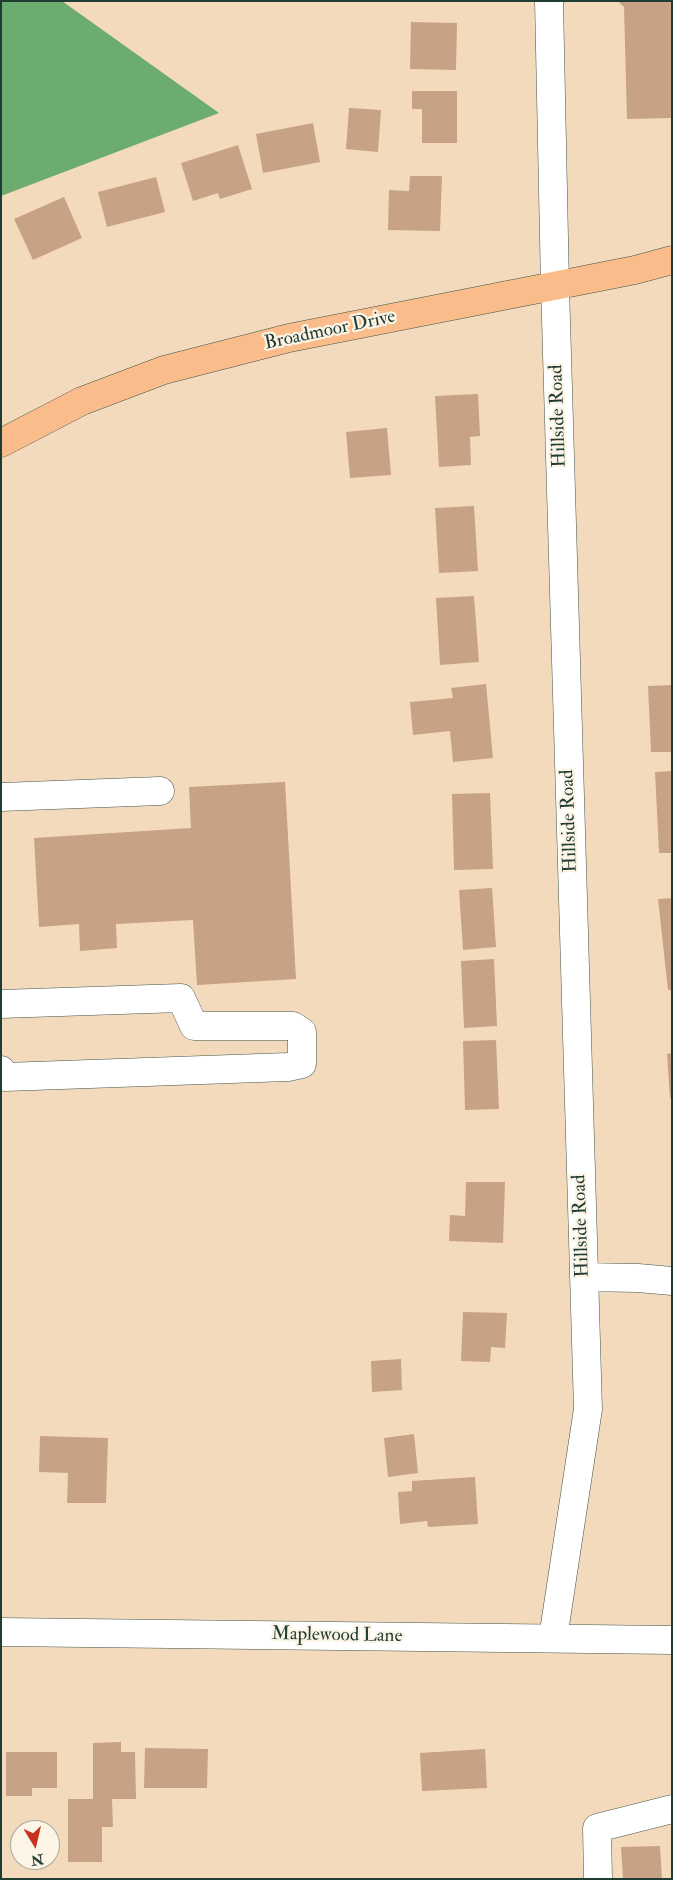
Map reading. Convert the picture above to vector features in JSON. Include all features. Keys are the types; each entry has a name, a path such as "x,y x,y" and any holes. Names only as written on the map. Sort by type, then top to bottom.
{"main road":[{"name":"Broadmoor Drive","path":"1,442 82,402 164,370 289,338 635,270 672,260"}],"street":[{"name":"Hillside Road","path":"549,1 555,286 588,1409 553,1638"},
{"path":"1,797 160,791"},
{"path":"1,1004 181,998 194,1026 293,1026 302,1032 302,1064 288,1068 5,1078 1,1070"},
{"path":"584,1276 672,1281"},
{"name":"Maplewood Lane","path":"1,1632 672,1640"},
{"path":"598,1879 597,1828 672,1809"}],"green space":[{"path":"1,1 62,1 219,113 1,196"}],"building":[{"path":"618,1 672,1 672,118 627,119 624,7"},
{"path":"411,22 457,23 456,70 410,69"},
{"path":"412,91 457,91 457,143 422,143 422,109 412,109"},
{"path":"349,108 381,110 378,152 346,149"},
{"path":"313,123 320,162 263,173 256,134"},
{"path":"238,145 252,189 220,199 218,193 193,201 181,163"},
{"path":"410,176 442,176 440,231 388,230 389,190 409,191"},
{"path":"156,177 165,212 107,227 98,192"},
{"path":"64,197 82,238 33,260 14,219"},
{"path":"478,394 480,436 470,437 471,465 439,467 435,396"},
{"path":"387,428 391,475 350,478 346,432"},
{"path":"474,506 478,571 439,573 435,508"},
{"path":"474,596 479,662 440,665 436,598"},
{"path":"486,684 493,758 453,762 450,731 413,735 410,702 453,698 451,688"},
{"path":"672,685 672,752 651,752 648,686"},
{"path":"672,771 672,853 659,853 655,772"},
{"path":"285,782 296,979 197,985 193,920 116,924 117,948 80,951 79,924 39,927 34,838 191,828 189,787"},
{"path":"490,793 493,869 454,870 452,794"},
{"path":"492,888 496,947 463,950 459,890"},
{"path":"672,898 672,990 668,990 658,899"},
{"path":"494,959 497,1026 464,1028 461,961"},
{"path":"496,1040 499,1109 465,1110 463,1041"},
{"path":"672,1053 672,1098 670,1098 667,1054"},
{"path":"466,1182 505,1182 503,1243 449,1241 450,1215 465,1216"},
{"path":"463,1312 507,1313 505,1348 491,1347 490,1362 461,1361"},
{"path":"401,1359 402,1390 372,1392 371,1361"},
{"path":"414,1434 418,1473 388,1477 384,1438"},
{"path":"40,1436 108,1438 106,1503 67,1503 68,1473 39,1472"},
{"path":"475,1477 478,1524 428,1527 427,1521 400,1524 398,1492 412,1491 412,1481"},
{"path":"121,1742 121,1752 135,1752 136,1799 112,1799 113,1827 102,1827 102,1862 68,1862 68,1799 93,1799 93,1743"},
{"path":"145,1748 208,1749 207,1788 144,1788"},
{"path":"485,1749 487,1788 422,1791 420,1753"},
{"path":"6,1752 57,1752 57,1788 32,1788 32,1796 6,1796"},
{"path":"660,1846 662,1879 623,1879 621,1847"}]}
